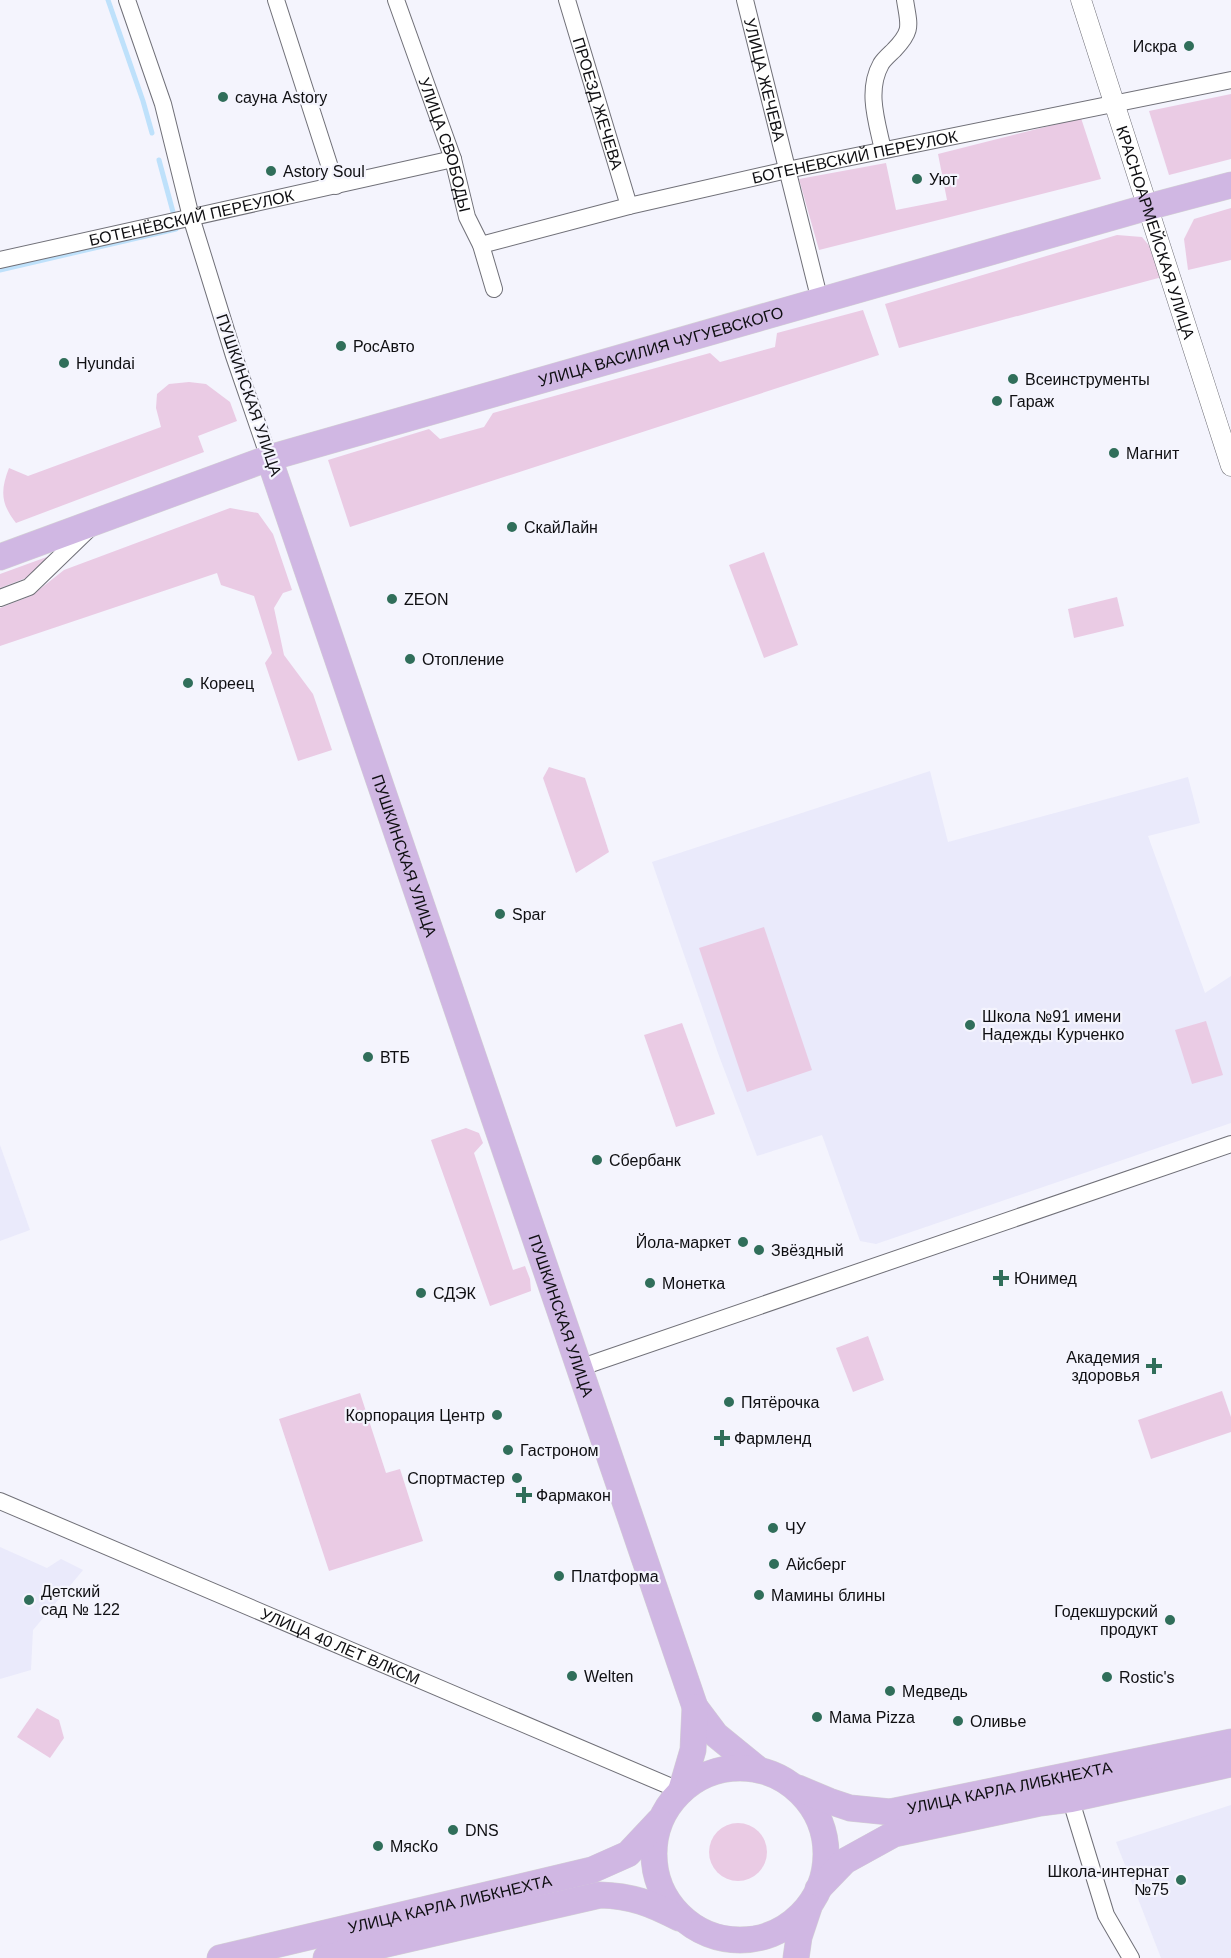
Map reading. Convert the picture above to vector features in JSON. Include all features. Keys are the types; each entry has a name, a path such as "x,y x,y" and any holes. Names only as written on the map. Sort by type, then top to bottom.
{"main road":[{"name":"УЛИЦА ВАСИЛИЯ ЧУГУЕВСКОГО","path":"0,557 269,458 1231,185"},
{"name":"ПУШКИНСКАЯ УЛИЦА","path":"269,458 695,1707 716,1735 759,1770"},
{"name":"ПУШКИНСКАЯ УЛИЦА","path":"681,1791 693,1750 695,1707"},
{"name":"УЛИЦА КАРЛА ЛИБКНЕХТА","path":"1066,1788 1231,1742"},
{"name":"УЛИЦА КАРЛА ЛИБКНЕХТА","path":"790,1784 850,1808 890,1812 1231,1764"},
{"path":"753,1958 720,1938 690,1924 666,1899 655,1868 656,1834 661,1818 681,1791 694,1781 717,1770 742,1768 759,1770 790,1784 813,1808 820,1824 825,1840 825,1865 799,1937 796,1958"},
{"name":"УЛИЦА КАРЛА ЛИБКНЕХТА","path":"814,1896 845,1861 894,1834 1037,1793"},
{"name":"УЛИЦА КАРЛА ЛИБКНЕХТА","path":"220,1958 592,1870 628,1854 661,1818"},
{"name":"УЛИЦА КАРЛА ЛИБКНЕХТА","path":"326,1958 600,1895 649,1903 690,1924"},
{"path":"720,1938 745,1939 770,1934 792,1922 814,1896"}],"street":[{"name":"ПУШКИНСКАЯ УЛИЦА","path":"127,0 163,104 191,217 234,356 269,458"},
{"path":"276,0 336,186"},
{"name":"УЛИЦА СВОБОДЫ","path":"396,0 453,159 467,217 481,245 494,289"},
{"name":"ПРОЕЗД ЖЕЧЕВА","path":"567,0 629,206"},
{"name":"УЛИЦА ЖЕЧЕВА","path":"745,0 820,301"},
{"path":"883,150 873,98 882,63 908,33 909,23 904,0"},
{"name":"КРАСНОАРМЕЙСКАЯ УЛИЦА","path":"1081,0 1231,466"},
{"name":"БОТЕНЕВСКИЙ ПЕРЕУЛОК","path":"481,245 629,206 787,170 1231,80"},
{"name":"БОТЕНЁВСКИЙ ПЕРЕУЛОК","path":"0,260 453,159"},
{"name":"УЛИЦА ВАСИЛИЯ ЧУГУЕВСКОГО","path":"0,598 29,587 97,521"},
{"path":"579,1368 1231,1144"},
{"name":"УЛИЦА 40 ЛЕТ ВЛКСМ","path":"0,1501 681,1791"},
{"path":"1066,1788 1106,1915 1131,1958"}],"shaded area":[{"path":"1231,94 1231,159 1169,175 1149,111"},
{"path":"1081,118 1101,179 819,250 799,179 886,163 896,210 947,200 938,154"},
{"path":"1231,208 1231,260 1188,270 1184,239 1194,219"},
{"path":"1117,235 1142,237 1155,253 1162,277 899,348 885,304"},
{"path":"863,310 879,355 350,527 328,460 429,429 440,439 484,427 493,413 710,353 720,362 775,347 777,333"},
{"path":"189,382 206,384 230,402 237,421 198,436 204,452 16,523 7,510 3,497 9,468 28,476 161,427 156,408 157,394 169,384"},
{"path":"230,508 258,513 273,534 292,590 283,593 274,608 284,655 313,694 332,750 298,761 265,663 272,653 254,596 221,585 217,573 0,646 0,608 31,596 64,570"},
{"path":"764,552 798,645 764,658 729,565"},
{"path":"55,554 26,578 0,588 0,574"},
{"path":"1117,597 1124,626 1074,638 1068,609"},
{"path":"549,767 585,778 609,852 576,873 543,778"},
{"name":"Школа №91 имени Надежды Курченко","path":"930,771 948,842 1188,777 1200,823 1148,836 1205,993 1231,976 1231,1123 876,1244 860,1241 822,1135 757,1156 719,1056 652,862"},
{"path":"764,927 812,1070 747,1092 699,948"},
{"path":"1206,1021 1223,1075 1192,1084 1175,1030"},
{"path":"682,1023 715,1114 676,1127 644,1035"},
{"path":"466,1128 479,1133 483,1143 474,1153 513,1270 525,1266 530,1279 531,1291 490,1306 431,1140"},
{"path":"0,1145 30,1230 0,1241"},
{"path":"868,1336 884,1380 853,1392 836,1348"},
{"path":"1222,1391 1231,1417 1231,1432 1151,1459 1138,1420"},
{"path":"360,1393 386,1473 400,1469 423,1541 329,1571 279,1419"},
{"name":"Детский сад № 122","path":"0,1547 47,1568 61,1559 83,1570 33,1630 31,1670 0,1679"},
{"path":"37,1708 59,1720 64,1738 50,1758 17,1737"},
{"name":"Школа-интернат №75","path":"1231,1805 1231,1958 1161,1958 1116,1842"},
{"path":"732,1823 744,1823 759,1831 767,1846 767,1858 759,1873 744,1881 732,1881 717,1873 709,1858 709,1846 717,1831"}],"waterway":[{"path":"108,0 152,133"},
{"path":"159,160 173,212"},
{"path":"0,270 176,229"}],"place":[{"name":"Искра","path":"1189,46"},
{"name":"сауна Astory","path":"223,97"},
{"name":"Astory Soul","path":"271,171"},
{"name":"Уют","path":"917,179"},
{"name":"РосАвто","path":"341,346"},
{"name":"Hyundai","path":"64,363"},
{"name":"Всеинструменты","path":"1013,379"},
{"name":"Гараж","path":"997,401"},
{"name":"Магнит","path":"1114,453"},
{"name":"СкайЛайн","path":"512,527"},
{"name":"ZEON","path":"392,599"},
{"name":"Отопление","path":"410,659"},
{"name":"Кореец","path":"188,683"},
{"name":"Spar","path":"500,914"},
{"name":"Школа №91 имени Надежды Курченко","path":"970,1025"},
{"name":"ВТБ","path":"368,1057"},
{"name":"Сбербанк","path":"597,1160"},
{"name":"Йола-маркет","path":"743,1242"},
{"name":"Звёздный","path":"759,1250"},
{"name":"Юнимед","path":"1001,1278"},
{"name":"Монетка","path":"650,1283"},
{"name":"СДЭК","path":"421,1293"},
{"name":"Академия здоровья","path":"1154,1366"},
{"name":"Пятёрочка","path":"729,1402"},
{"name":"Корпорация Центр","path":"497,1415"},
{"name":"Фармленд","path":"722,1438"},
{"name":"Гастроном","path":"508,1450"},
{"name":"Спортмастер","path":"517,1478"},
{"name":"Фармакон","path":"524,1495"},
{"name":"ЧУ","path":"773,1528"},
{"name":"Айсберг","path":"774,1564"},
{"name":"Платформа","path":"559,1576"},
{"name":"Мамины блины","path":"759,1595"},
{"name":"Детский сад № 122","path":"29,1600"},
{"name":"Годекшурский продукт","path":"1170,1620"},
{"name":"Welten","path":"572,1676"},
{"name":"Rostic's","path":"1107,1677"},
{"name":"Медведь","path":"890,1691"},
{"name":"Мама Pizza","path":"817,1717"},
{"name":"Оливье","path":"958,1721"},
{"name":"DNS","path":"453,1830"},
{"name":"МясКо","path":"378,1846"},
{"name":"Школа-интернат №75","path":"1181,1880"}]}
